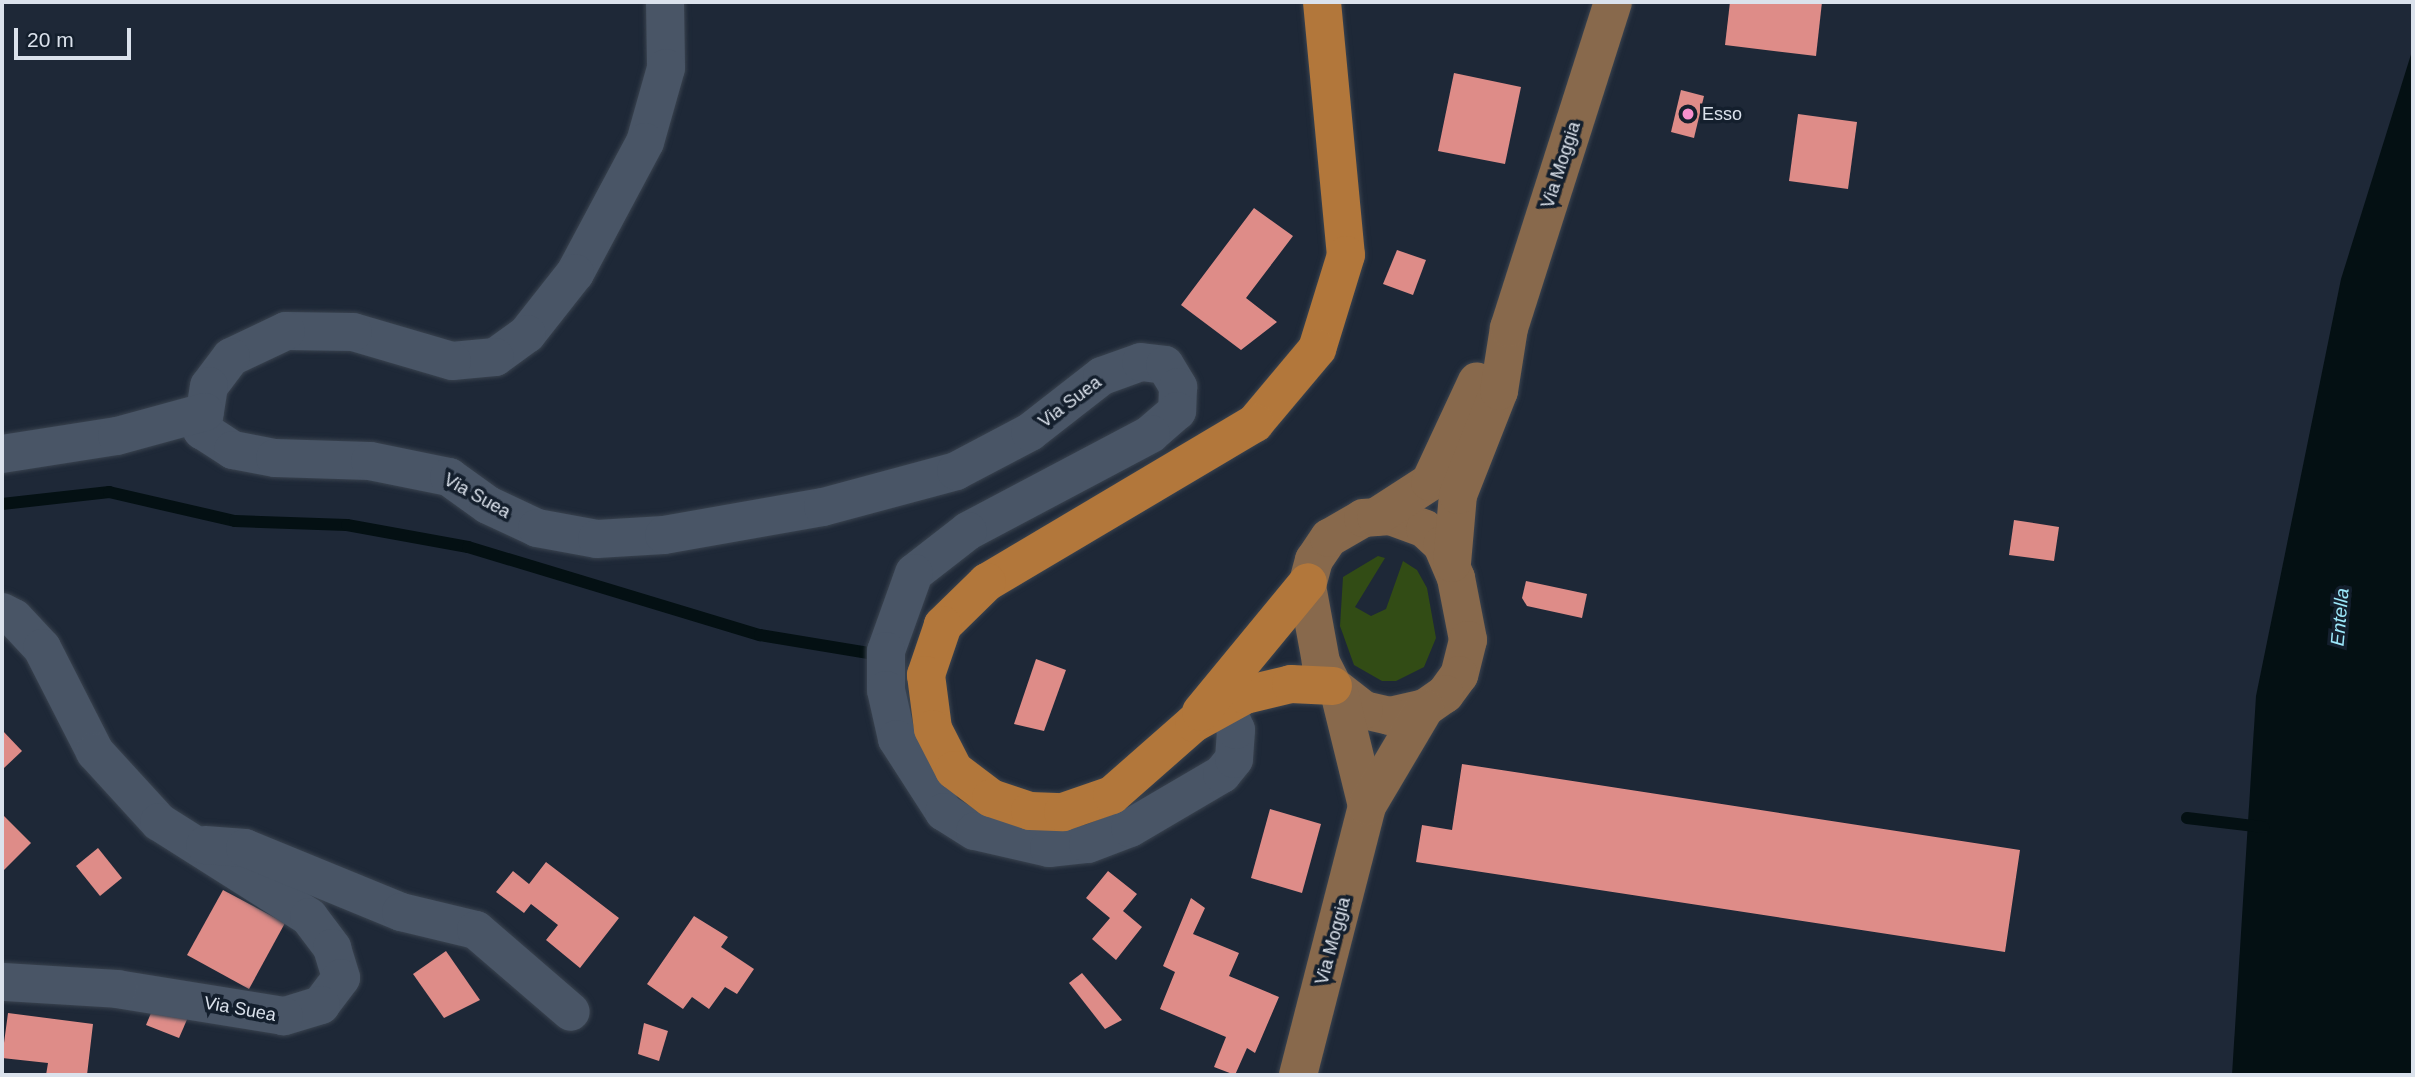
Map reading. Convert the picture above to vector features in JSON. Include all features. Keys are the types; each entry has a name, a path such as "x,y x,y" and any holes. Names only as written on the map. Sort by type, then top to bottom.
{"highway":[{"path":"1308,582 1209,714 1112,795 1063,812 1030,811 991,798 954,770 933,729 926,675 943,625 987,582 1255,423 1317,349 1346,255 1322,2"},
{"path":"1209,714 1291,684 1336,689"}],"main road":[{"name":"Via Moggia","path":"1298,1075 1367,806 1425,708 1452,685 1466,653 1452,563 1454,512 1499,391 1509,328 1613,2"},
{"name":"Via Moggia","path":"1367,806 1336,689 1321,662 1308,582 1329,538 1350,523 1376,517 1430,482 1478,378 1509,328"},
{"path":"1376,517 1424,529 1452,563"},
{"path":"1336,689 1377,714 1425,708"}],"street":[{"path":"2,454 105,439 205,412 209,386 231,357 286,331 353,332 452,361 495,357 527,334 575,273 645,142 666,68 665,2"},
{"name":"Via Suea","path":"205,412 202,430 233,450 275,458 370,461 449,477 488,505 537,528 597,539 664,535 823,507 956,471 1030,432 1102,376 1141,362 1165,365 1178,387 1177,411 1151,434 968,531 914,573 886,651 886,690 897,739 944,812 975,831 1049,848 1088,844 1130,828 1222,774 1234,759 1236,730 1209,714"},
{"name":"Via Suea","path":"2,612 15,618 42,648 95,752 159,822 309,917 332,948 341,978 321,1005 284,1016 118,989 2,982"},
{"name":"Via Suea","path":"193,844 245,848 401,912 476,930 571,1012"}],"green space":[{"path":"1378,556 1385,558 1355,607 1371,616 1386,609 1403,561 1417,570 1427,588 1436,638 1424,667 1396,681 1382,681 1354,665 1340,626 1343,577"}],"water":[{"name":"Entella","path":"2413,48 2413,1075 2232,1075 2256,696 2341,279"}],"building":[{"path":"1730,2 1822,2 1816,56 1725,45"},
{"path":"1454,73 1521,87 1505,164 1438,151"},
{"name":"Esso","path":"1681,90 1704,96 1694,138 1671,132"},
{"path":"1798,114 1857,122 1848,189 1789,181"},
{"path":"1254,208 1293,236 1246,298 1277,322 1241,350 1181,305"},
{"path":"1397,250 1426,260 1413,295 1383,284"},
{"path":"2014,520 2059,527 2054,561 2009,555"},
{"path":"1526,581 1587,594 1582,618 1527,606 1522,598"},
{"path":"1036,659 1066,670 1044,731 1014,724"},
{"path":"2,730 22,751 4,768 2,766"},
{"path":"1462,764 2020,850 2005,952 1416,862 1422,825 1452,830"},
{"path":"1270,809 1321,824 1302,893 1251,878"},
{"path":"2,814 31,843 2,872"},
{"path":"98,848 122,878 100,896 76,866"},
{"path":"546,862 619,918 580,968 546,940 558,925 531,904 524,913 496,892 513,871 529,884"},
{"path":"1108,871 1137,894 1123,911 1142,927 1116,960 1092,939 1110,918 1086,898"},
{"path":"223,890 285,923 249,989 187,955"},
{"path":"1191,898 1205,908 1193,934 1239,953 1229,976 1279,997 1255,1053 1247,1048 1235,1075 1214,1067 1226,1037 1160,1009 1175,972 1163,966"},
{"path":"694,916 728,937 721,947 754,969 737,994 725,987 709,1009 692,997 683,1009 647,984"},
{"path":"446,951 480,1000 444,1018 413,974"},
{"path":"1082,973 1122,1020 1105,1029 1069,983"},
{"path":"156,1001 189,1015 179,1038 146,1025"},
{"path":"8,1013 93,1024 87,1075 46,1075 48,1063 2,1058"},
{"path":"644,1023 668,1031 659,1061 638,1054"}],"waterway":[{"path":"2,504 109,492 235,521 347,525 468,547 760,635 869,653"},
{"path":"2187,818 2263,827"}],"place":[{"name":"Esso","path":"1688,114"}]}
